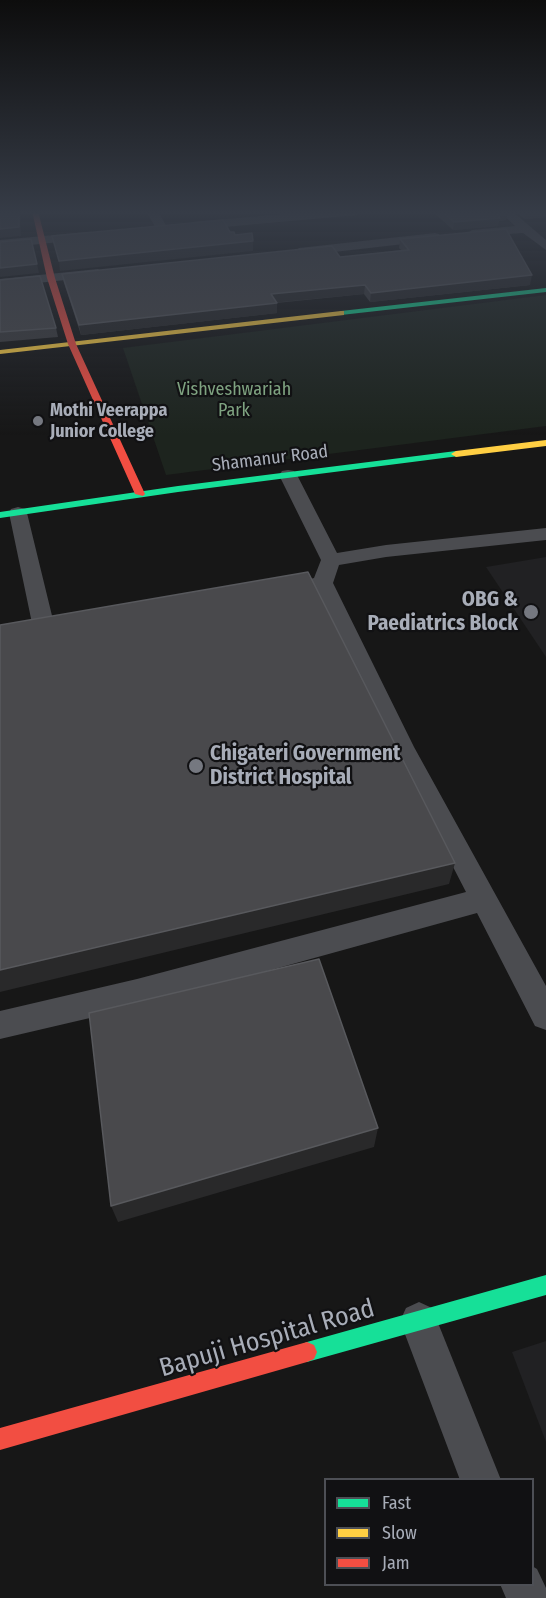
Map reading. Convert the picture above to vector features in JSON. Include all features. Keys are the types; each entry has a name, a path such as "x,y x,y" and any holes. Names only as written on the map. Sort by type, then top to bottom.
{"street":[{"path":"53,286 72,344 140,494"},
{"path":"0,351 546,290"},
{"name":"Shamanur Road","path":"9,514 140,494 546,443"},
{"path":"288,475 327,572 344,632 546,1016"},
{"path":"9,514 44,628"},
{"path":"287,589 386,551 546,534"},
{"path":"22,632 67,624"},
{"path":"0,1025 137,993 484,899"},
{"name":"Bapuji Hospital Road","path":"0,1439 546,1285"},
{"path":"419,1322 481,1478"}],"shaded area":[{"name":"OBG & Paediatrics Block","path":"546,557 546,657 486,567"},
{"path":"546,1341 546,1442 512,1352"}],"green space":[{"name":"Vishveshwariah Park","path":"546,295 546,426 166,475 123,348"}],"building":[{"path":"0,286 43,286 56,328 0,332"},
{"path":"66,286 359,286 271,294 277,303 79,325"},
{"path":"365,286 437,286 371,293"},
{"name":"Chigateri Government District Hospital","path":"308,572 455,863 0,970 0,625"},
{"path":"319,959 378,1128 111,1206 89,1013"}],"traffic: fast":[{"path":"341,313 546,290"},
{"path":"0,515 178,489 456,454"},
{"path":"307,1352 546,1285"}],"traffic: slow":[{"path":"0,352 341,313"},
{"path":"456,454 546,443"}],"traffic: jam":[{"path":"53,286 72,344 140,494"},
{"path":"0,1439 307,1352"}],"place":[{"name":"Mothi Veerappa Junior College","path":"38,421"},
{"name":"OBG & Paediatrics Block","path":"531,612"},
{"name":"Chigateri Government District Hospital","path":"196,766"}]}
